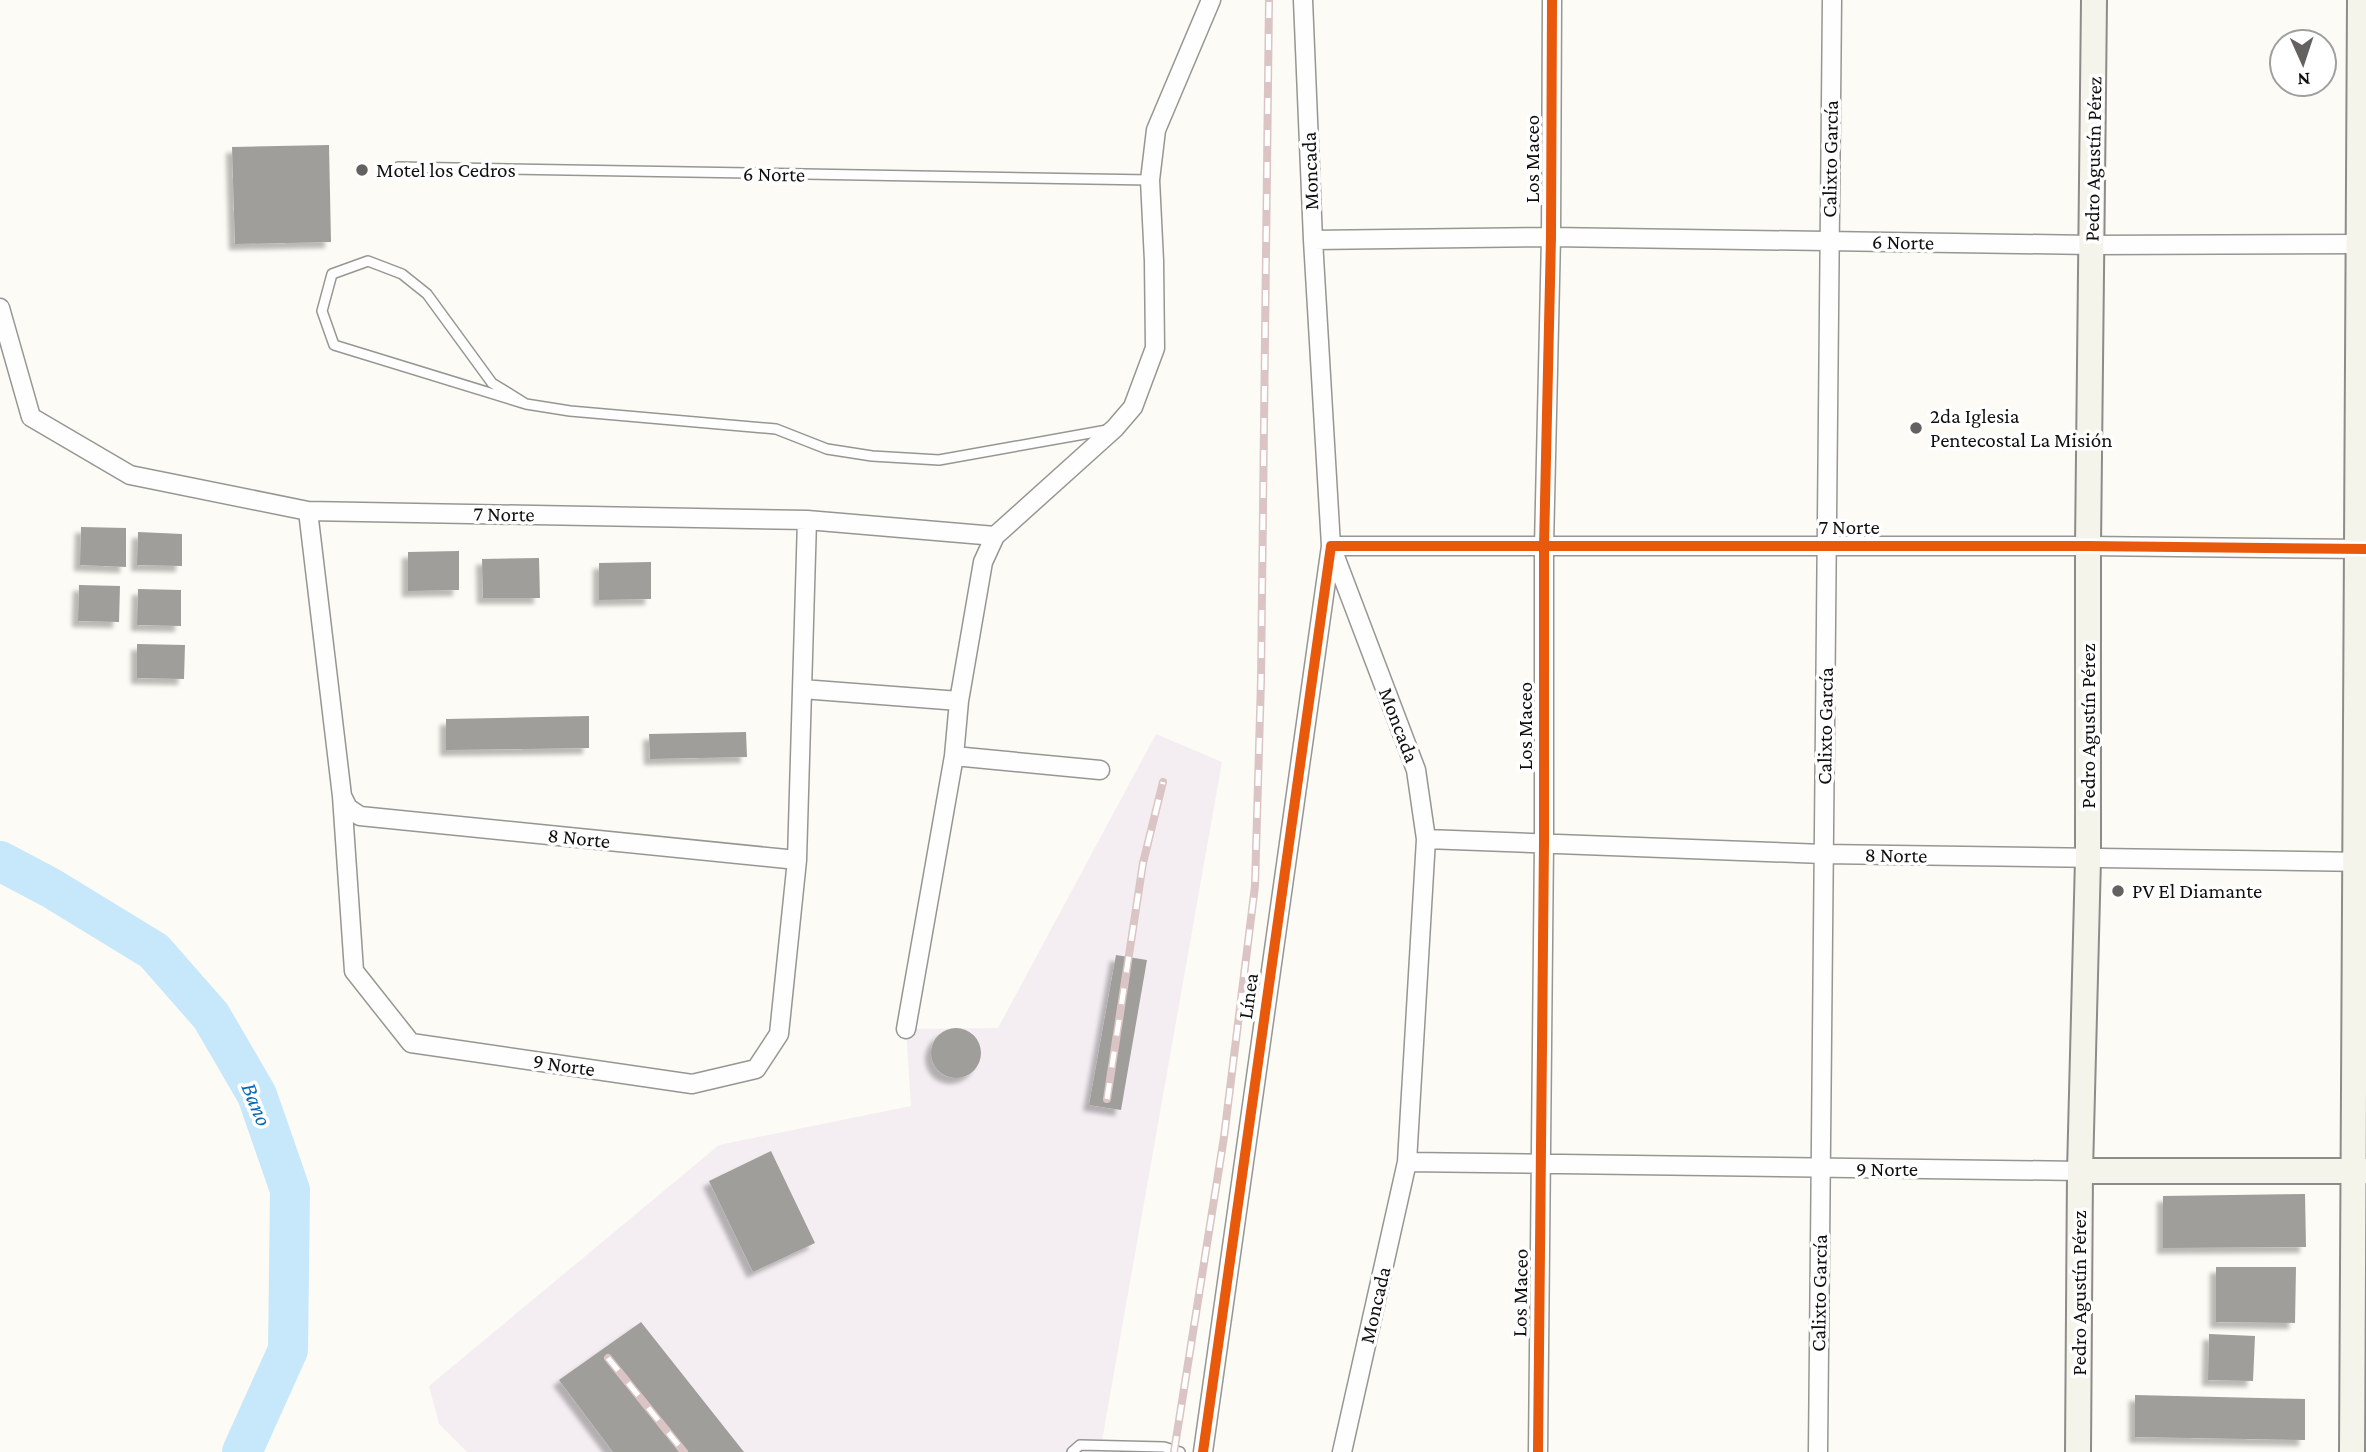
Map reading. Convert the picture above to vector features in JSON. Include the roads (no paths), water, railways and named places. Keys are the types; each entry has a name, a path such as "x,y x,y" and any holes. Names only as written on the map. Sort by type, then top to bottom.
{"main road":[{"name":"Pedro Agustín Pérez","path":"2078,1452 2080,1171 2088,859 2088,546 2094,0"},
{"path":"2352,1452 2360,1171 2360,0"},
{"name":"9 Norte","path":"2080,1171 2360,1171"}],"street":[{"path":"906,1029 954,756 959,701 983,562 995,536 1115,428 1133,407 1155,348 1150,180 1156,130 1211,0"},
{"name":"Moncada","path":"1303,0 1313,240 1331,546 1416,770 1426,839 1407,1161 1342,1452"},
{"name":"Los Maceo","path":"1538,1452 1544,546 1551,237 1552,0"},
{"name":"Calixto García","path":"1818,1452 1832,0"},
{"name":"6 Norte","path":"1313,240 1551,237 2092,245 2362,244"},
{"name":"7 Norte","path":"0,308 31,417 130,475 308,510 807,520 995,536"},
{"name":"9 Norte","path":"308,510 342,796 354,971 411,1043 692,1084 756,1069 779,1034 797,860"},
{"path":"797,860 807,520"},
{"name":"7 Norte","path":"1331,546 2088,546 2362,549"},
{"name":"Línea","path":"1203,1452 1331,546"},
{"path":"802,689 959,701"},
{"path":"954,756 1100,770"},
{"name":"8 Norte","path":"342,796 348,808 360,816 797,860"},
{"name":"8 Norte","path":"1426,839 1823,854 2360,862"},
{"name":"9 Norte","path":"1407,1161 2080,1171"}],"lane":[{"name":"6 Norte","path":"398,167 1150,180"},
{"path":"526,404 492,383 427,295 402,274 368,261 332,274 322,311 334,345 526,404 570,411 776,429 827,449 872,456 939,460 1115,428"},
{"path":"1072,1452 1080,1445 1164,1447 1180,1452"}],"waterway":[{"name":"Bano","path":"0,861 51,888 154,951 211,1016 257,1095 290,1190 288,1350 242,1452"}],"railway":[{"path":"1174,1452 1224,1137 1255,886 1261,680 1269,0"},
{"path":"1107,1099 1143,863 1163,782"},
{"path":"608,1358 684,1452"}],"place":[{"name":"Motel los Cedros","path":"362,170"},
{"name":"2da Iglesia Pentecostal La Misión","path":"1916,428"},
{"name":"PV El Diamante","path":"2118,891"}]}
